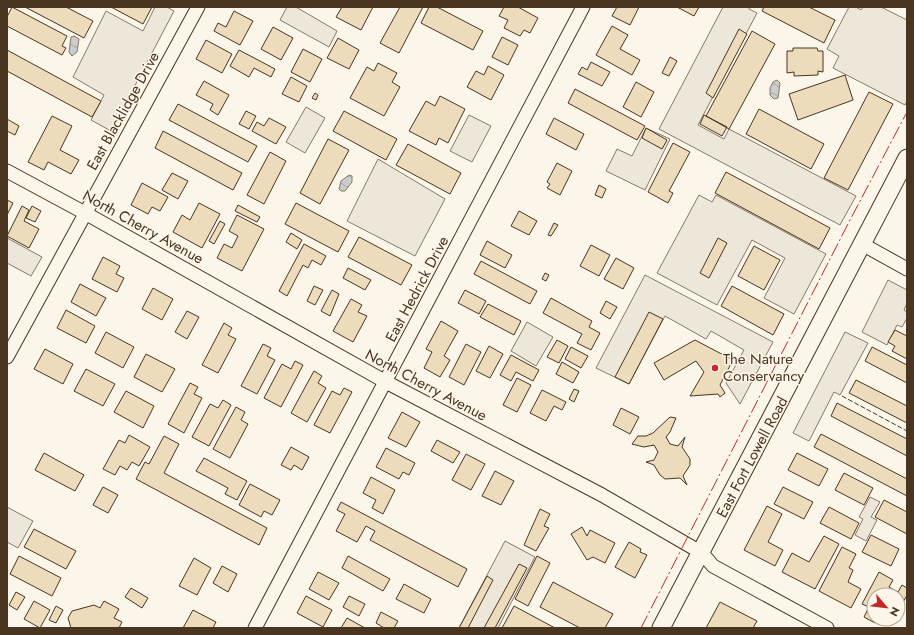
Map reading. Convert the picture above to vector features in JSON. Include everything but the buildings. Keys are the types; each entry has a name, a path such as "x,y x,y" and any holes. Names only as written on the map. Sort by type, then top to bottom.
{"main road":[{"name":"East Fort Lowell Road","path":"661,628 702,553 907,158"}],"street":[{"name":"East Blacklidge Drive","path":"7,357 198,7"},
{"name":"East Hedrick Drive","path":"256,628 583,7"},
{"name":"North Cherry Avenue","path":"7,171 85,212 386,382 602,495 702,553 713,566 827,628"},
{"path":"862,244 907,269"}],"shaded area":[{"path":"155,7 167,7 174,11 111,131 91,120 104,95 73,77 106,11 143,31"},
{"path":"287,7 296,7 337,31 329,47 280,20"},
{"path":"723,7 749,7 749,9 757,13 698,125 724,139 729,129 856,196 840,225 659,129"},
{"path":"849,7 856,7 861,10 863,7 881,7 907,20 907,101 905,105 833,68 839,56 827,49"},
{"path":"306,107 325,118 305,153 286,142"},
{"path":"469,115 491,126 472,162 450,151"},
{"path":"646,128 670,139 645,190 606,171 617,149 632,156"},
{"path":"378,159 445,199 415,256 347,221"},
{"path":"699,195 712,202 716,195 826,254 794,314 764,298 785,258 752,240 717,305 657,273"},
{"path":"7,238 42,257 31,276 7,263"},
{"path":"645,275 773,342 740,404 726,383 744,350 711,331 706,339 665,316 629,384 596,368"},
{"path":"888,280 907,290 907,303 904,310 907,312 907,318 902,327 897,325 887,345 862,332"},
{"path":"527,322 553,337 536,366 511,351"},
{"path":"845,332 868,343 840,395 834,392 809,441 793,433"},
{"path":"870,497 880,502 871,517 877,520 866,541 855,535 863,519 859,517"},
{"path":"7,507 33,521 18,548 7,542"},
{"path":"505,541 535,557 498,628 459,628"}],"water":[{"path":"74,36 79,39 77,52 72,56 69,52 71,37"},
{"path":"777,80 780,83 778,98 774,99 770,95 770,88 773,82"},
{"path":"349,175 352,176 352,182 345,191 341,191 339,189 341,181"}],"fence":[{"path":"842,396 907,431"}],"power":[{"path":"641,628 907,112"}],"place":[{"name":"The Nature Conservancy","path":"715,368"}]}
